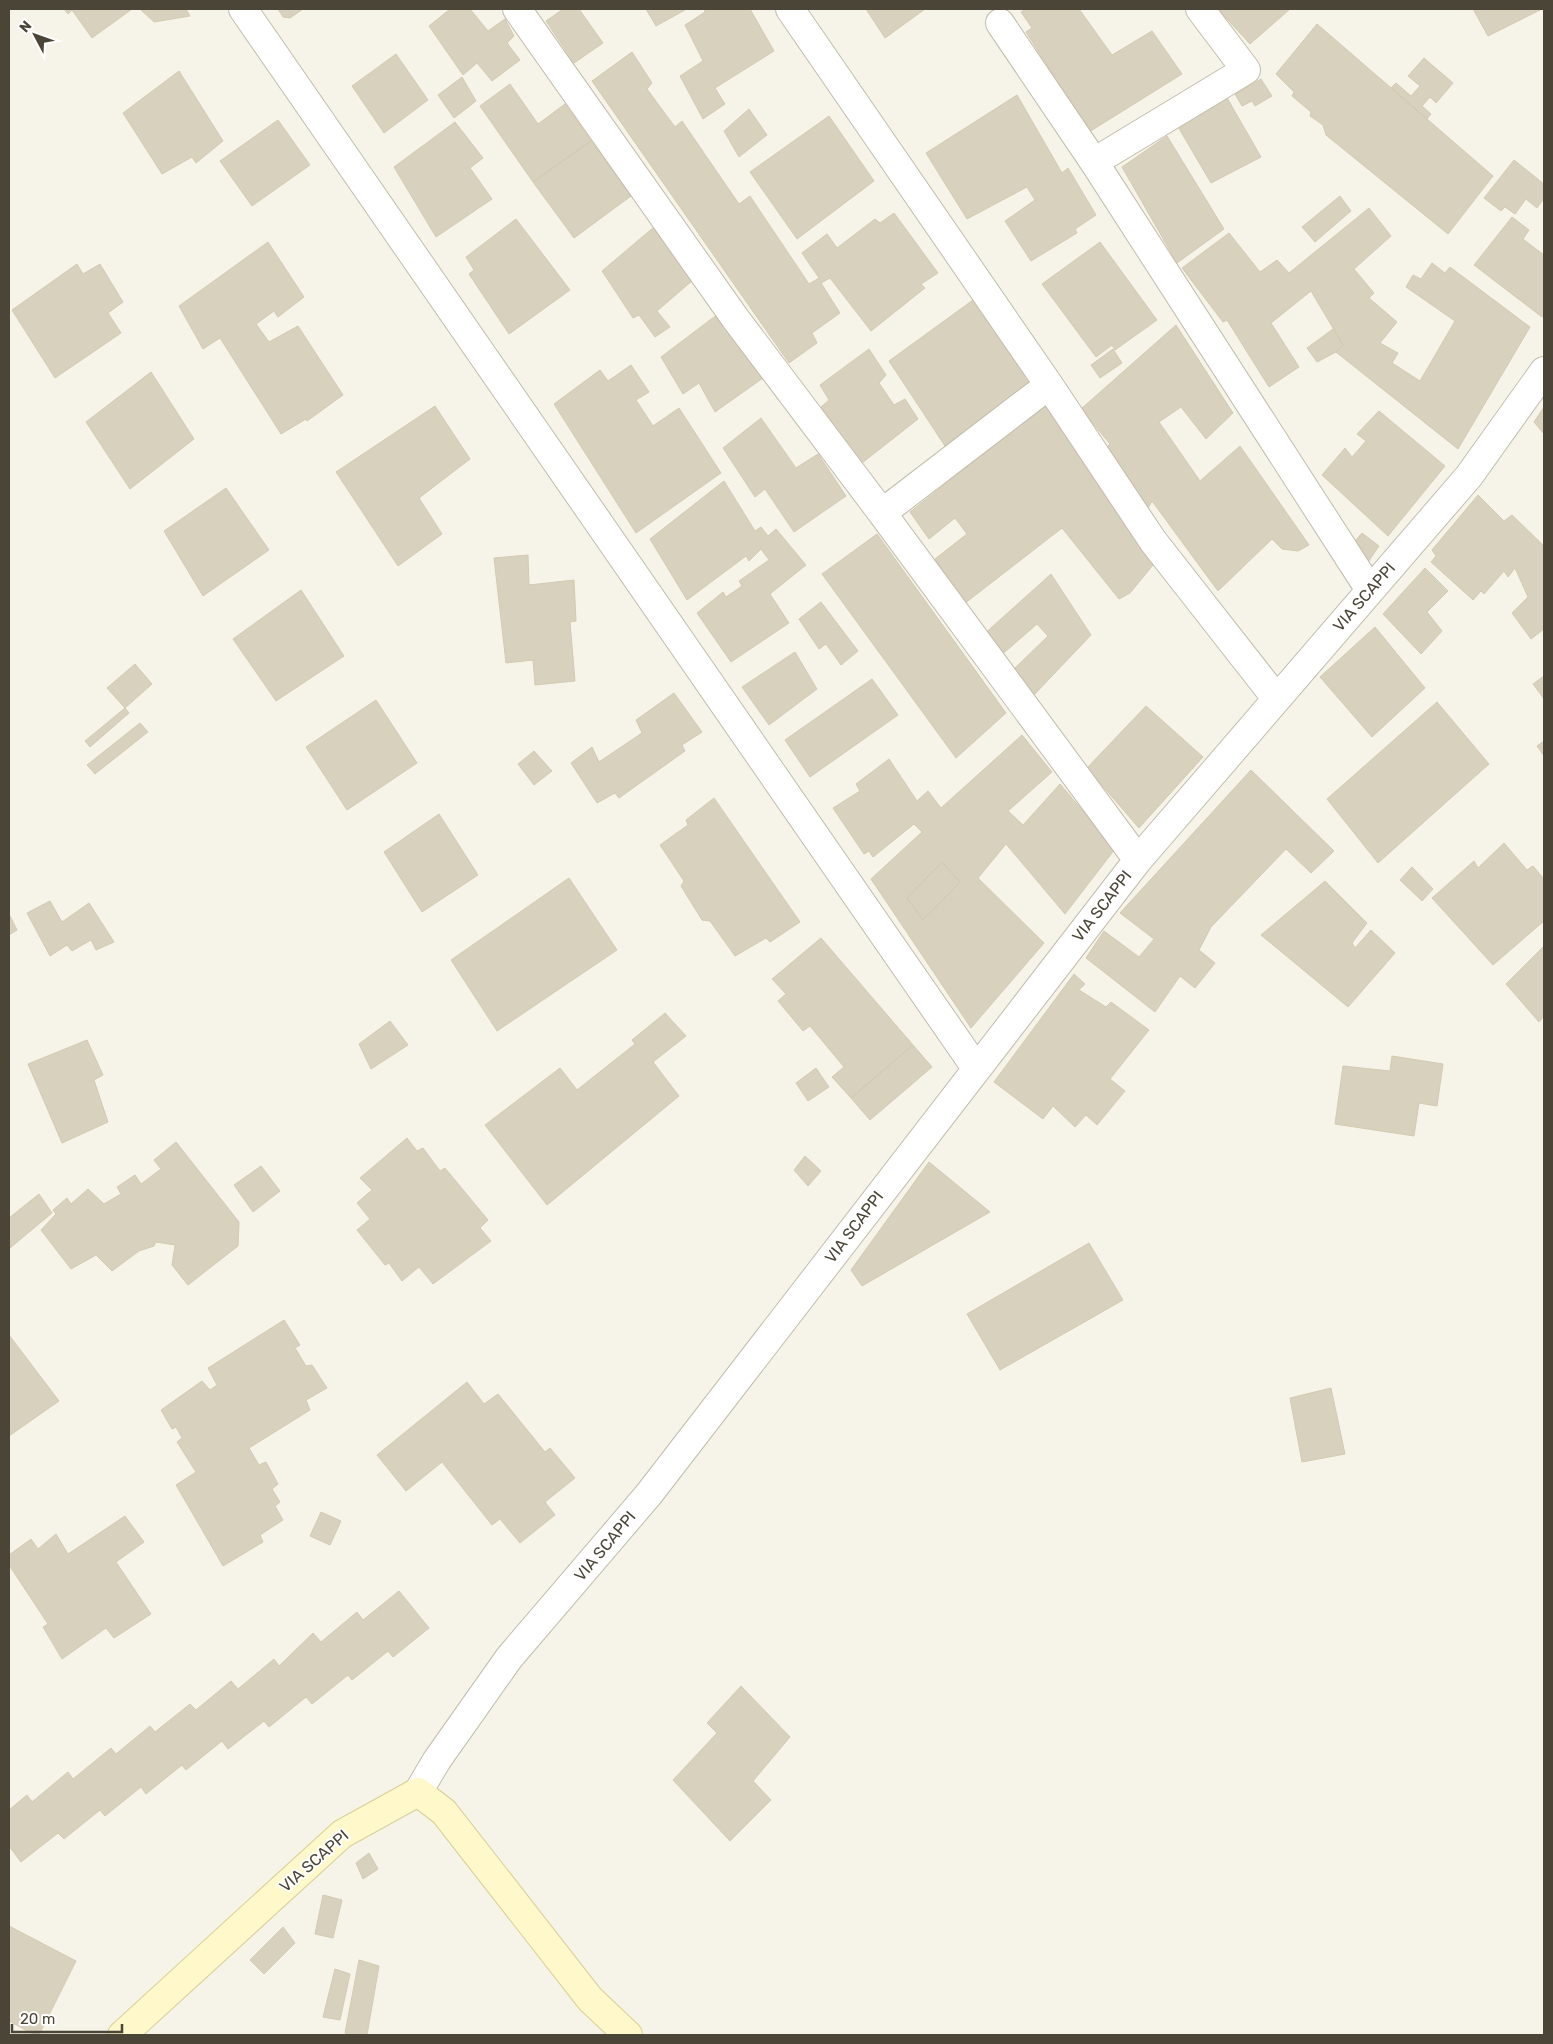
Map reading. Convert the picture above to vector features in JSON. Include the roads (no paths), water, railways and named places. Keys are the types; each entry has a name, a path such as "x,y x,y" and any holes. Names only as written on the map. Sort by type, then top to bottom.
{"street":[{"path":"242,9 976,1068"},
{"path":"516,9 735,318 882,513 1138,860"},
{"path":"790,9 1049,385 1153,541 1276,698"},
{"path":"1094,162 1246,70 1200,9"},
{"path":"1000,23 1094,162 1370,590"},
{"name":"VIA SCAPPI","path":"122,2035 342,1834 418,1792 437,1760 510,1658 649,1494 1138,860 1469,476 1544,372"},
{"path":"882,513 1049,385"},
{"path":"418,1792 444,1812 590,1999 628,2035"}]}
